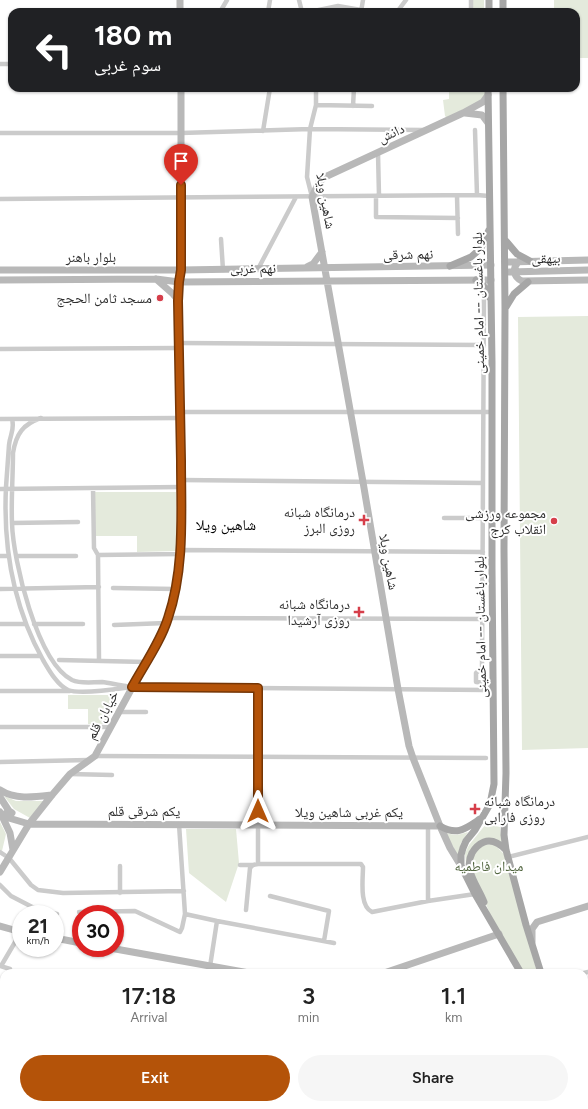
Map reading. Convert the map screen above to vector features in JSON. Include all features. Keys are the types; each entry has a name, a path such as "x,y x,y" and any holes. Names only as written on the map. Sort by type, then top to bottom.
{"main road":[{"name":"بلوار باغستان -- امام خمینی","path":"461,866 462,848 490,804 494,784 490,690 493,625 492,362 488,92"},
{"name":"بلوار باغستان -- امام خمینی","path":"503,92 505,240 506,773 504,820 506,850 539,969"},
{"path":"450,266 471,257 481,248 490,226"},
{"path":"505,240 517,254 530,261"},
{"path":"473,280 484,287 491,304"},
{"path":"505,309 514,294 528,282"},
{"path":"492,362 500,364 505,360"},
{"path":"492,371 500,369 505,373"},
{"path":"492,607 499,610 505,607"},
{"path":"493,625 499,621 503,622 505,625"},
{"path":"440,826 452,831 459,831 482,818"},
{"path":"489,917 483,899 469,870 470,858 476,847 487,841 500,845 506,850"},
{"path":"461,866 475,894 519,969"}],"street":[{"path":"328,8 338,6 347,8"},
{"name":"خیابان قلم","path":"0,872 30,824 52,795 70,774 92,758 146,662 167,621 176,589 180,552 181,483 178,301 181,270 181,92"},
{"path":"262,131 269,92"},
{"name":"شاهین ویلا","path":"316,92 316,105 310,130 307,177 325,268 398,689 413,758 440,826 450,848 461,866"},
{"path":"353,106 354,92"},
{"name":"دانش","path":"312,197 319,182 325,177 463,113 483,102 488,92"},
{"path":"316,105 372,106"},
{"path":"463,113 482,115 488,123"},
{"path":"0,133 181,133 310,130 427,130"},
{"path":"475,130 476,195"},
{"path":"378,153 376,217 458,218"},
{"path":"457,196 458,234"},
{"path":"0,199 489,196"},
{"path":"258,269 296,197"},
{"path":"221,239 223,270"},
{"path":"306,268 314,264 322,252"},
{"name":"بیهقی","path":"505,262 588,260"},
{"path":"519,261 515,266 514,272 518,279 528,282"},
{"path":"473,280 481,272 480,269 474,265"},
{"name":"نهم شرقی","path":"325,268 491,265"},
{"name":"نهم غربی","path":"181,270 325,268"},
{"name":"بلوار باهنر","path":"0,270 181,270"},
{"name":"بیهقی","path":"505,272 588,270"},
{"path":"156,279 173,294 178,301"},
{"name":"بلوار باهنر","path":"0,280 156,279 179,282"},
{"name":"نهم شرقی","path":"327,281 491,280"},
{"name":"بیهقی","path":"528,282 588,280"},
{"name":"نهم غربی","path":"179,282 327,281"},
{"path":"0,692 103,691 132,687 490,690 488,683 476,682 476,673 482,668 483,619 484,287"},
{"path":"0,349 179,345 484,345"},
{"path":"0,419 350,412 492,412"},
{"path":"41,418 26,425 18,435 13,453 12,523 24,589 34,624 49,654 66,676 75,681 103,682 132,687"},
{"path":"12,419 14,428 9,443 3,524 8,556 25,624 40,656 51,674 60,684 68,690 73,691"},
{"path":"0,489 93,488 181,483 483,483"},
{"path":"93,488 94,548 98,555 99,660"},
{"path":"444,518 483,518"},
{"path":"12,523 78,522"},
{"path":"98,555 180,552 483,552"},
{"path":"0,556 8,556"},
{"path":"17,556 76,556"},
{"path":"483,569 492,569"},
{"path":"0,589 98,588"},
{"path":"113,588 176,589"},
{"path":"114,625 167,621 483,619"},
{"path":"0,624 25,624"},
{"path":"34,624 83,624"},
{"path":"0,656 40,656"},
{"path":"59,660 146,662"},
{"path":"103,682 107,686 103,691"},
{"path":"246,910 254,866 258,825 258,688"},
{"path":"118,712 146,712"},
{"path":"0,727 110,727"},
{"path":"0,762 92,758 486,758"},
{"path":"70,774 112,775"},
{"path":"0,790 18,797 52,795"},
{"path":"0,797 9,811 30,824"},
{"path":"9,811 1,814 10,833 13,850"},
{"name":"یکم شرقی قلم","path":"1,814 30,824 258,825"},
{"path":"124,912 135,911 178,932 182,930 185,914 179,824"},
{"name":"یکم غربی شاهین ویلا","path":"258,825 440,826"},
{"path":"428,826 428,901"},
{"path":"508,857 588,837"},
{"path":"0,852 8,858 31,885 38,890 63,893 184,891"},
{"path":"240,864 254,866 361,864 363,867 364,903 368,910 375,912 428,901 475,894"},
{"path":"120,866 120,893"},
{"path":"0,885 11,896 28,905"},
{"path":"270,896 329,911 324,941"},
{"path":"532,944 532,929 537,922 588,906"},
{"path":"185,914 217,922 334,943"},
{"path":"209,969 217,922"},
{"path":"0,926 12,929"},
{"path":"396,969 499,934"},
{"path":"1,966 12,947"},
{"path":"124,951 204,969"}],"green space":[{"path":"473,0 484,0 484,8 473,8"},
{"path":"554,0 588,0 588,58 580,58 580,8 554,8"},
{"path":"449,92 485,92 485,95 480,101 447,118 445,116 443,100 449,99"},
{"name":"مجموعه ورزشی انقلاب کرج","path":"588,316 588,748 522,750 518,317"},
{"path":"95,492 176,492 176,551 137,552 137,536 95,536"},
{"path":"68,695 109,695 115,698 116,703 105,724 88,724 88,709 68,709"},
{"path":"4,796 16,801 44,801 30,818 14,809"},
{"path":"0,822 6,834 2,851 0,850"},
{"path":"486,824 500,827 502,843 481,841 466,866 465,853 469,845"},
{"path":"186,829 236,829 239,863 226,902 189,873"},
{"path":"445,832 456,835 468,832 461,843 458,856"},
{"name":"میدان فاطمیه","path":"491,844 496,846 504,854 536,969 521,969 491,916 473,874 471,861 478,848"}],"place":[{"name":"مسجد ثامن الحجج","path":"160,298"},
{"name":"درمانگاه شبانه روزی البرز","path":"364,520"},
{"name":"مجموعه ورزشی انقلاب کرج","path":"554,521"},
{"name":"درمانگاه شبانه روزی آرشیدا","path":"359,612"},
{"name":"درمانگاه شبانه روزی فارابی","path":"475,809"}],"district":[{"name":"شاهین ویلا","path":"226,525"}],"route":[{"path":"181,185 181,270 178,301 181,487 180,554 176,589 168,618 132,687 258,688 258,811"}]}
